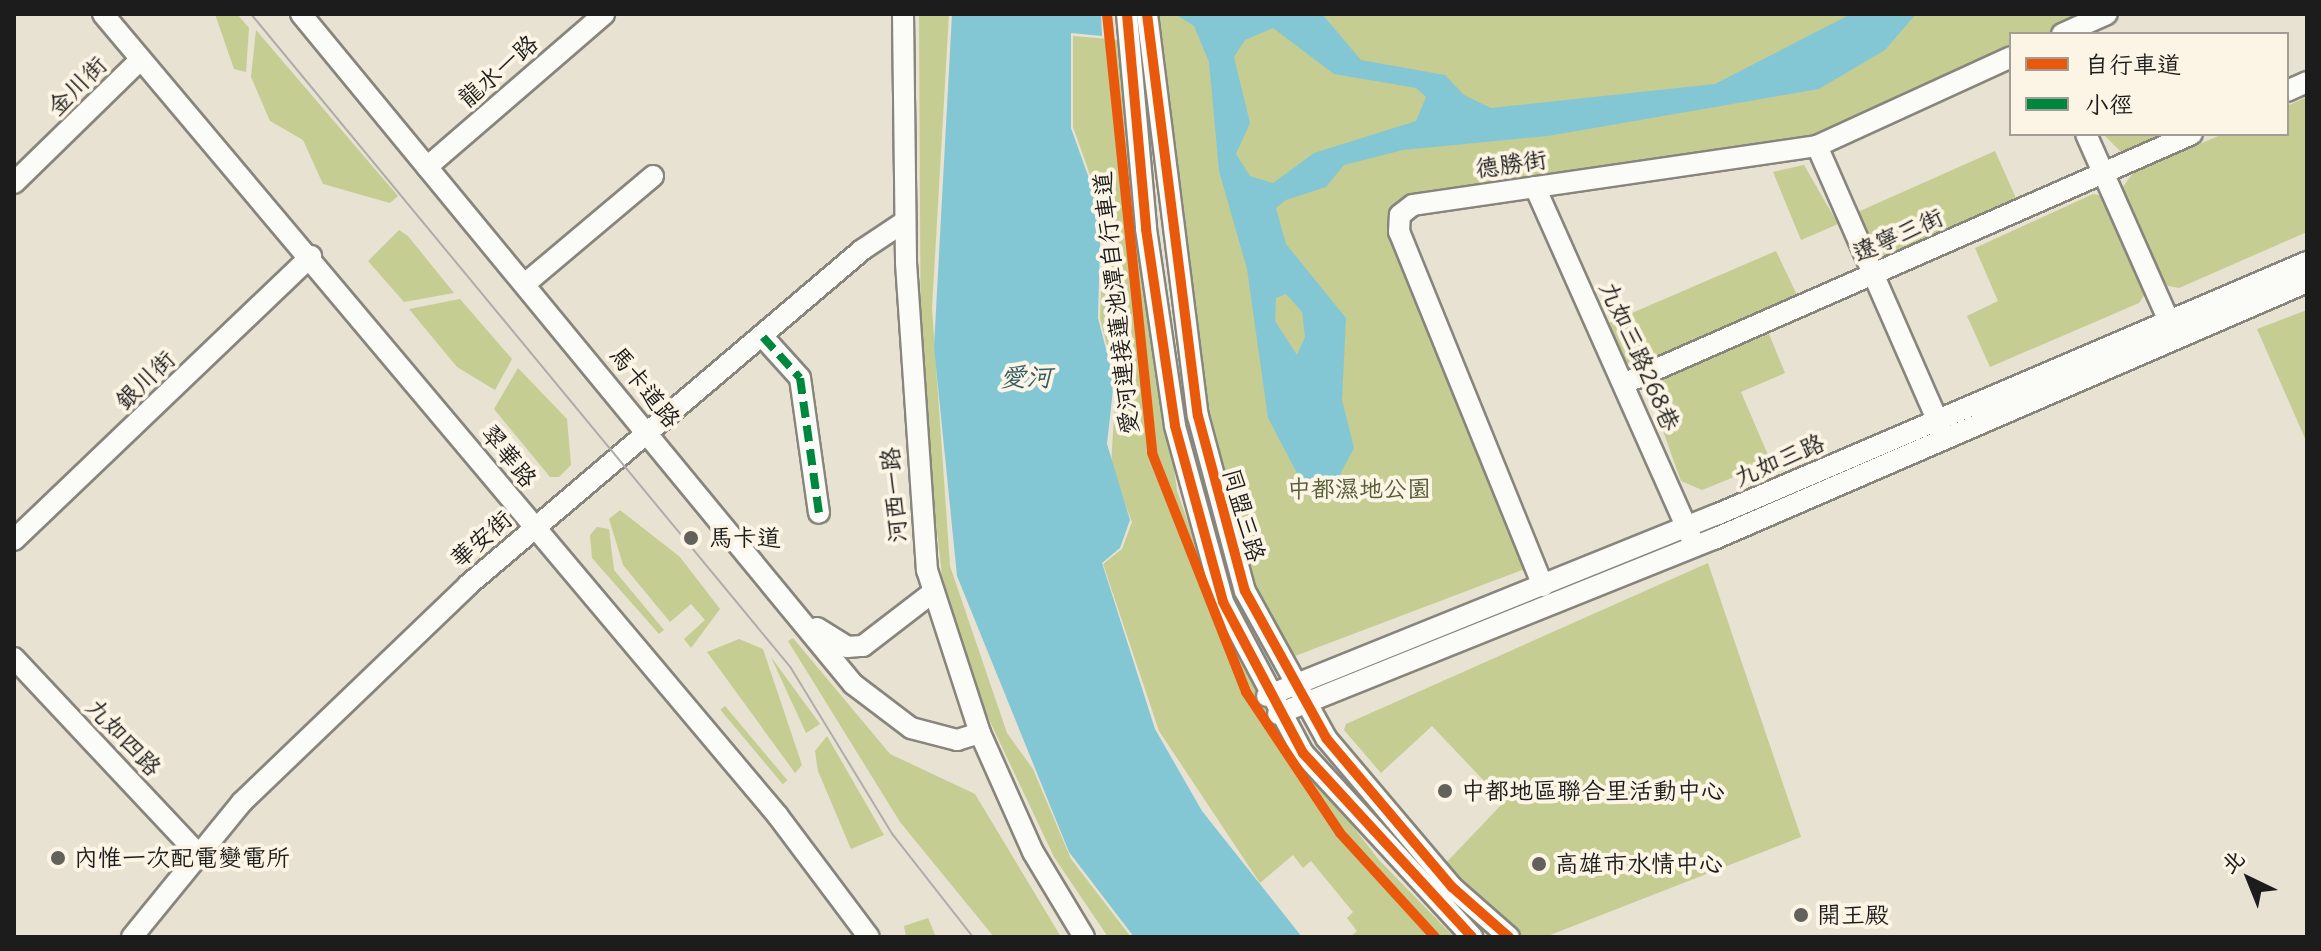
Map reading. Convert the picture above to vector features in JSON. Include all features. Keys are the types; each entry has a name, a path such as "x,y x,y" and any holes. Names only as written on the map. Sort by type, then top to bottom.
{"street":[{"name":"翠華路","path":"103,14 311,256 778,816 869,937"},
{"name":"馬卡道路","path":"301,14 650,433 789,606 888,716 949,739 980,733"},
{"name":"龍水一路","path":"427,167 604,14"},
{"name":"河西一路","path":"903,14 904,222 912,398 933,592 980,733 1033,852 1084,937"},
{"name":"同盟三路","path":"1127,14 1146,229 1175,426 1223,602 1272,705 1380,844 1472,937"},
{"name":"同盟三路","path":"1147,14 1198,416 1245,591 1303,704 1399,828 1509,937"},
{"path":"2066,32 2107,14"},
{"name":"德勝街","path":"1543,586 1399,232 1400,215 1413,205 1817,146 2009,58"},
{"name":"金川街","path":"14,183 141,59"},
{"path":"2087,136 2169,321"},
{"name":"遼寧三街","path":"1625,383 2187,136"},
{"path":"1817,146 1946,440"},
{"path":"526,283 653,176"},
{"name":"九如三路268巷","path":"1535,187 1625,383 1695,547"},
{"name":"華安街","path":"132,937 195,851 535,527 650,433 862,250 904,222"},
{"name":"銀川街","path":"14,540 311,256"},
{"name":"九如三路","path":"1272,705 1292,686 1687,527 2307,262"},
{"name":"九如三路","path":"1272,705 1303,704 1695,547 2307,282"},
{"path":"763,337 800,378 819,513"},
{"path":"789,606 855,648 933,592"},
{"name":"九如四路","path":"14,658 195,851"},
{"path":"1380,844 1399,828"}],"green space":[{"path":"215,14 237,14 249,28 246,72 234,69"},
{"path":"919,14 949,14 932,308 950,566 1007,733 1033,769 1071,859 1131,937 1108,937 1054,857 977,694 942,575 921,393"},
{"name":"中都濕地公園","path":"1154,14 2102,14 2064,32 2009,32 2009,58 1817,146 1400,215 1527,568 1287,659 1247,574 1209,425"},
{"path":"256,30 398,196 390,203 323,184 303,140 270,121 251,77"},
{"path":"1073,36 1120,40 1177,491 1226,630 1287,741 1379,860 1454,937 1350,937 1357,931 1347,918 1353,912 1311,861 1303,868 1293,855 1260,883 1159,731 1103,564 1122,549 1132,522 1111,467 1116,381 1100,318 1104,214 1073,127"},
{"path":"2307,97 2307,232 2179,288 2164,285 2122,188 2133,173 2218,136 2289,136 2289,105"},
{"path":"2105,136 2157,138 2122,153"},
{"path":"1995,151 2017,201 1881,262 1859,212"},
{"path":"1804,165 1838,224 1801,240 1773,172"},
{"path":"2093,194 2108,197 2147,291 2139,303 1990,367 1967,316 1998,301 1975,248"},
{"path":"399,230 408,236 454,293 404,302 368,261"},
{"path":"1776,251 1797,295 1636,365 1625,363 1604,325"},
{"path":"460,299 512,359 495,390 457,367 409,309"},
{"path":"2307,310 2307,443 2257,329"},
{"path":"1769,334 1785,373 1741,392 1771,462 1702,490 1681,481 1646,384"},
{"path":"518,368 567,419 571,465 559,477 550,477 494,409"},
{"path":"620,510 680,557 720,609 691,648 684,639 705,620 691,604 670,622 623,565 609,519"},
{"path":"597,527 609,529 614,570 664,630 659,634 592,558 590,535"},
{"path":"1708,563 1801,837 1545,937 1520,937 1442,867 1504,802 1432,726 1381,773 1344,730 1346,724"},
{"path":"793,638 890,754 975,794 1061,937 994,937 900,822 788,641"},
{"path":"739,639 763,649 802,765 795,773 707,652"},
{"path":"771,657 820,724 806,733"},
{"path":"725,706 787,780 783,784 720,710"},
{"path":"827,736 884,835 851,849 818,771 815,751"},
{"path":"928,918 936,937 906,937 904,926"}],"water":[{"name":"愛河","path":"952,14 1101,14 1102,36 1071,33 1071,128 1101,212 1098,318 1114,380 1107,444 1130,520 1120,548 1102,563 1155,729 1202,811 1302,937 1134,937 1069,852 957,576 934,347"},
{"path":"1175,14 1322,14 1361,60 1445,75 1464,95 1491,108 1715,84 1851,14 1916,14 1885,50 1819,89 1548,136 1403,150 1344,165 1326,187 1286,200 1276,208 1286,244 1346,318 1342,400 1354,448 1337,480 1318,485 1299,477 1268,418 1247,269 1219,171 1209,62 1194,26","holes":["1273,28 1334,74 1416,88 1426,97 1416,121 1314,153 1273,183 1250,176 1236,154 1250,123 1234,57 1245,40","1286,294 1302,312 1305,337 1297,355 1275,321 1276,298"]}],"tram line":[{"path":"251,14 791,668 893,835 973,937"}],"marked path":[{"path":"763,337 800,378 819,513"}],"cycle path":[{"name":"愛河連接蓮池潭自行車道","path":"1107,14 1152,453 1246,692 1340,833 1435,937"},
{"path":"1127,14 1146,229 1175,426 1223,602 1303,753 1472,937"},
{"path":"1147,14 1198,416 1245,591 1326,738 1452,887 1509,937"}],"place":[{"name":"馬卡道","path":"691,538"},
{"name":"中都地區聯合里活動中心","path":"1445,791"},
{"name":"內惟一次配電變電所","path":"58,858"},
{"name":"高雄市水情中心","path":"1539,864"},
{"name":"開王殿","path":"1801,915"}]}
